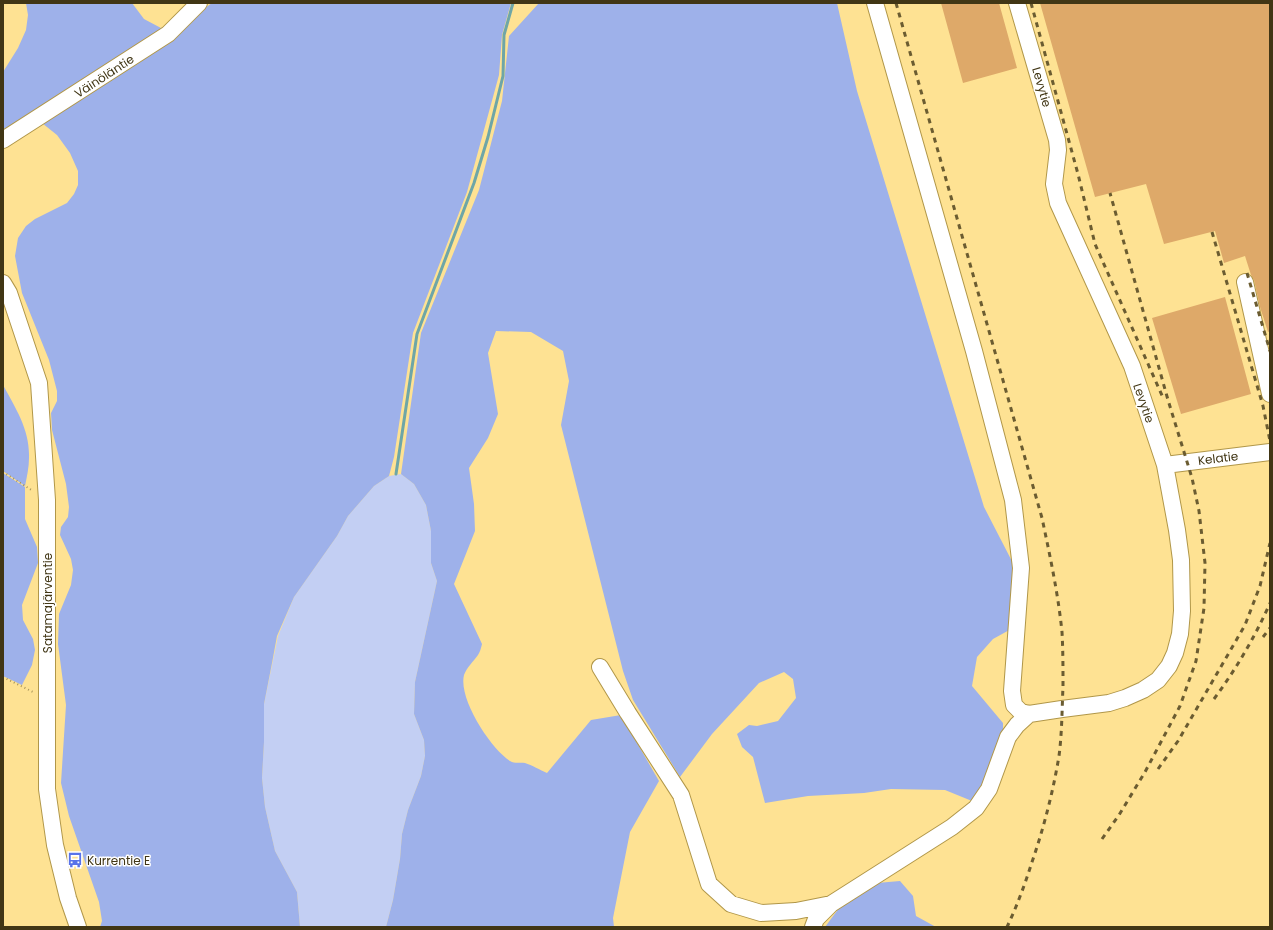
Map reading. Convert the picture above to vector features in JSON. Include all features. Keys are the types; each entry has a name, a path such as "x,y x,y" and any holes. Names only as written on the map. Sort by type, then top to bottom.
{"street":[{"name":"Väinöläntie","path":"3,140 168,34 199,3"},
{"path":"875,3 974,351 1013,500 1022,568 1012,691 1014,705 1021,712 1029,714"},
{"name":"Levytie","path":"1017,3 1057,140 1058,150 1054,184 1058,203 1132,366 1165,464 1181,560 1182,603 1180,634 1175,653 1169,666 1158,680 1144,690 1110,703 1062,708 1029,714"},
{"path":"1245,282 1270,394"},
{"name":"Satamajärventie","path":"3,283 9,293 39,383 47,500 47,790 55,844 68,898 78,927"},
{"name":"Kelatie","path":"1165,464 1270,452"},
{"path":"600,667 681,795 709,884 731,904 761,913 796,911 831,904"},
{"path":"813,927 816,919 831,904 952,827 976,808 989,789 1008,737 1017,725 1029,714"}],"path":[{"path":"3,472 47,500"},
{"path":"3,676 36,693"}],"shaded area":[{"path":"26,3 132,3 144,19 161,28 169,24 3,133 3,72 18,48 26,30 28,15"},
{"path":"212,3 511,3 502,35 499,75 467,192 413,333 394,457 389,476 374,486 348,516 337,536 294,597 277,636 264,704 262,778 265,807 275,851 297,892 300,927 100,927 102,921 99,902 69,816 61,783 66,705 58,644 59,614 71,585 73,570 71,559 60,535 61,527 68,517 69,507 66,484 52,430 51,413 57,401 57,391 49,360 22,293 15,256 18,238 26,226 35,219 67,203 74,194 78,185 78,171 70,153 57,135 42,123"},
{"path":"539,3 837,3 857,91 984,507 1016,569 1013,628 993,639 977,657 972,686 1003,723 1003,738 985,786 972,801 945,790 891,789 864,793 808,796 765,803 753,757 742,747 737,734 749,725 757,726 778,721 796,698 793,679 784,672 759,683 712,734 680,777 633,700 623,671 561,425 569,381 563,351 531,332 496,331 488,353 498,414 488,438 469,468 474,504 475,531 454,584 482,644 479,654 468,667 464,675 463,685 466,697 471,710 486,735 502,755 512,762 525,763 547,773 591,720 621,715 659,781 630,832 613,918 614,927 386,927 393,900 400,859 402,834 408,810 421,776 425,756 424,740 414,714 415,682 437,581 431,563 431,531 426,505 414,484 401,474 421,333 479,190 502,101 509,36"},
{"path":"3,385 21,420 27,438 29,461 25,486 3,471"},
{"path":"3,473 25,487 25,519 37,547 38,563 22,605 23,620 33,639 35,650 32,665 22,685 3,676"},
{"path":"401,474 414,484 426,505 431,531 431,563 437,581 415,682 414,714 424,740 425,756 421,776 408,810 402,834 400,859 393,900 386,927 300,927 297,892 275,851 265,807 262,778 264,704 278,636 294,597 337,536 348,516 374,486 389,476"},
{"path":"900,881 913,896 916,916 936,927 825,927 842,904 877,883"}],"building":[{"path":"941,3 999,3 1017,68 963,83"},
{"path":"1040,3 1270,3 1270,331 1268,332 1260,307 1254,280 1245,256 1224,263 1215,231 1164,244 1146,184 1095,197"},
{"path":"1225,297 1251,394 1181,414 1152,318"}],"waterway":[{"path":"396,474 417,334 474,183 488,137 503,76 504,35 513,3"}],"railway":[{"path":"896,3 1042,518 1054,575 1062,632 1063,686 1059,756 1051,796 1040,836 1024,887 1007,927"},
{"path":"1031,3 1078,174 1095,244 1164,400"},
{"path":"1102,839 1119,815 1145,772 1180,706 1196,661 1204,608 1205,563 1199,511 1192,478 1168,400 1110,193"},
{"path":"1212,232 1263,406 1270,441"},
{"path":"1247,273 1270,351"},
{"path":"1158,769 1178,741 1245,625 1260,586 1270,543"},
{"path":"1214,699 1245,652 1270,603"},
{"path":"1263,637 1270,628"}],"place":[{"name":"Kurrentie E","path":"75,860"}]}
